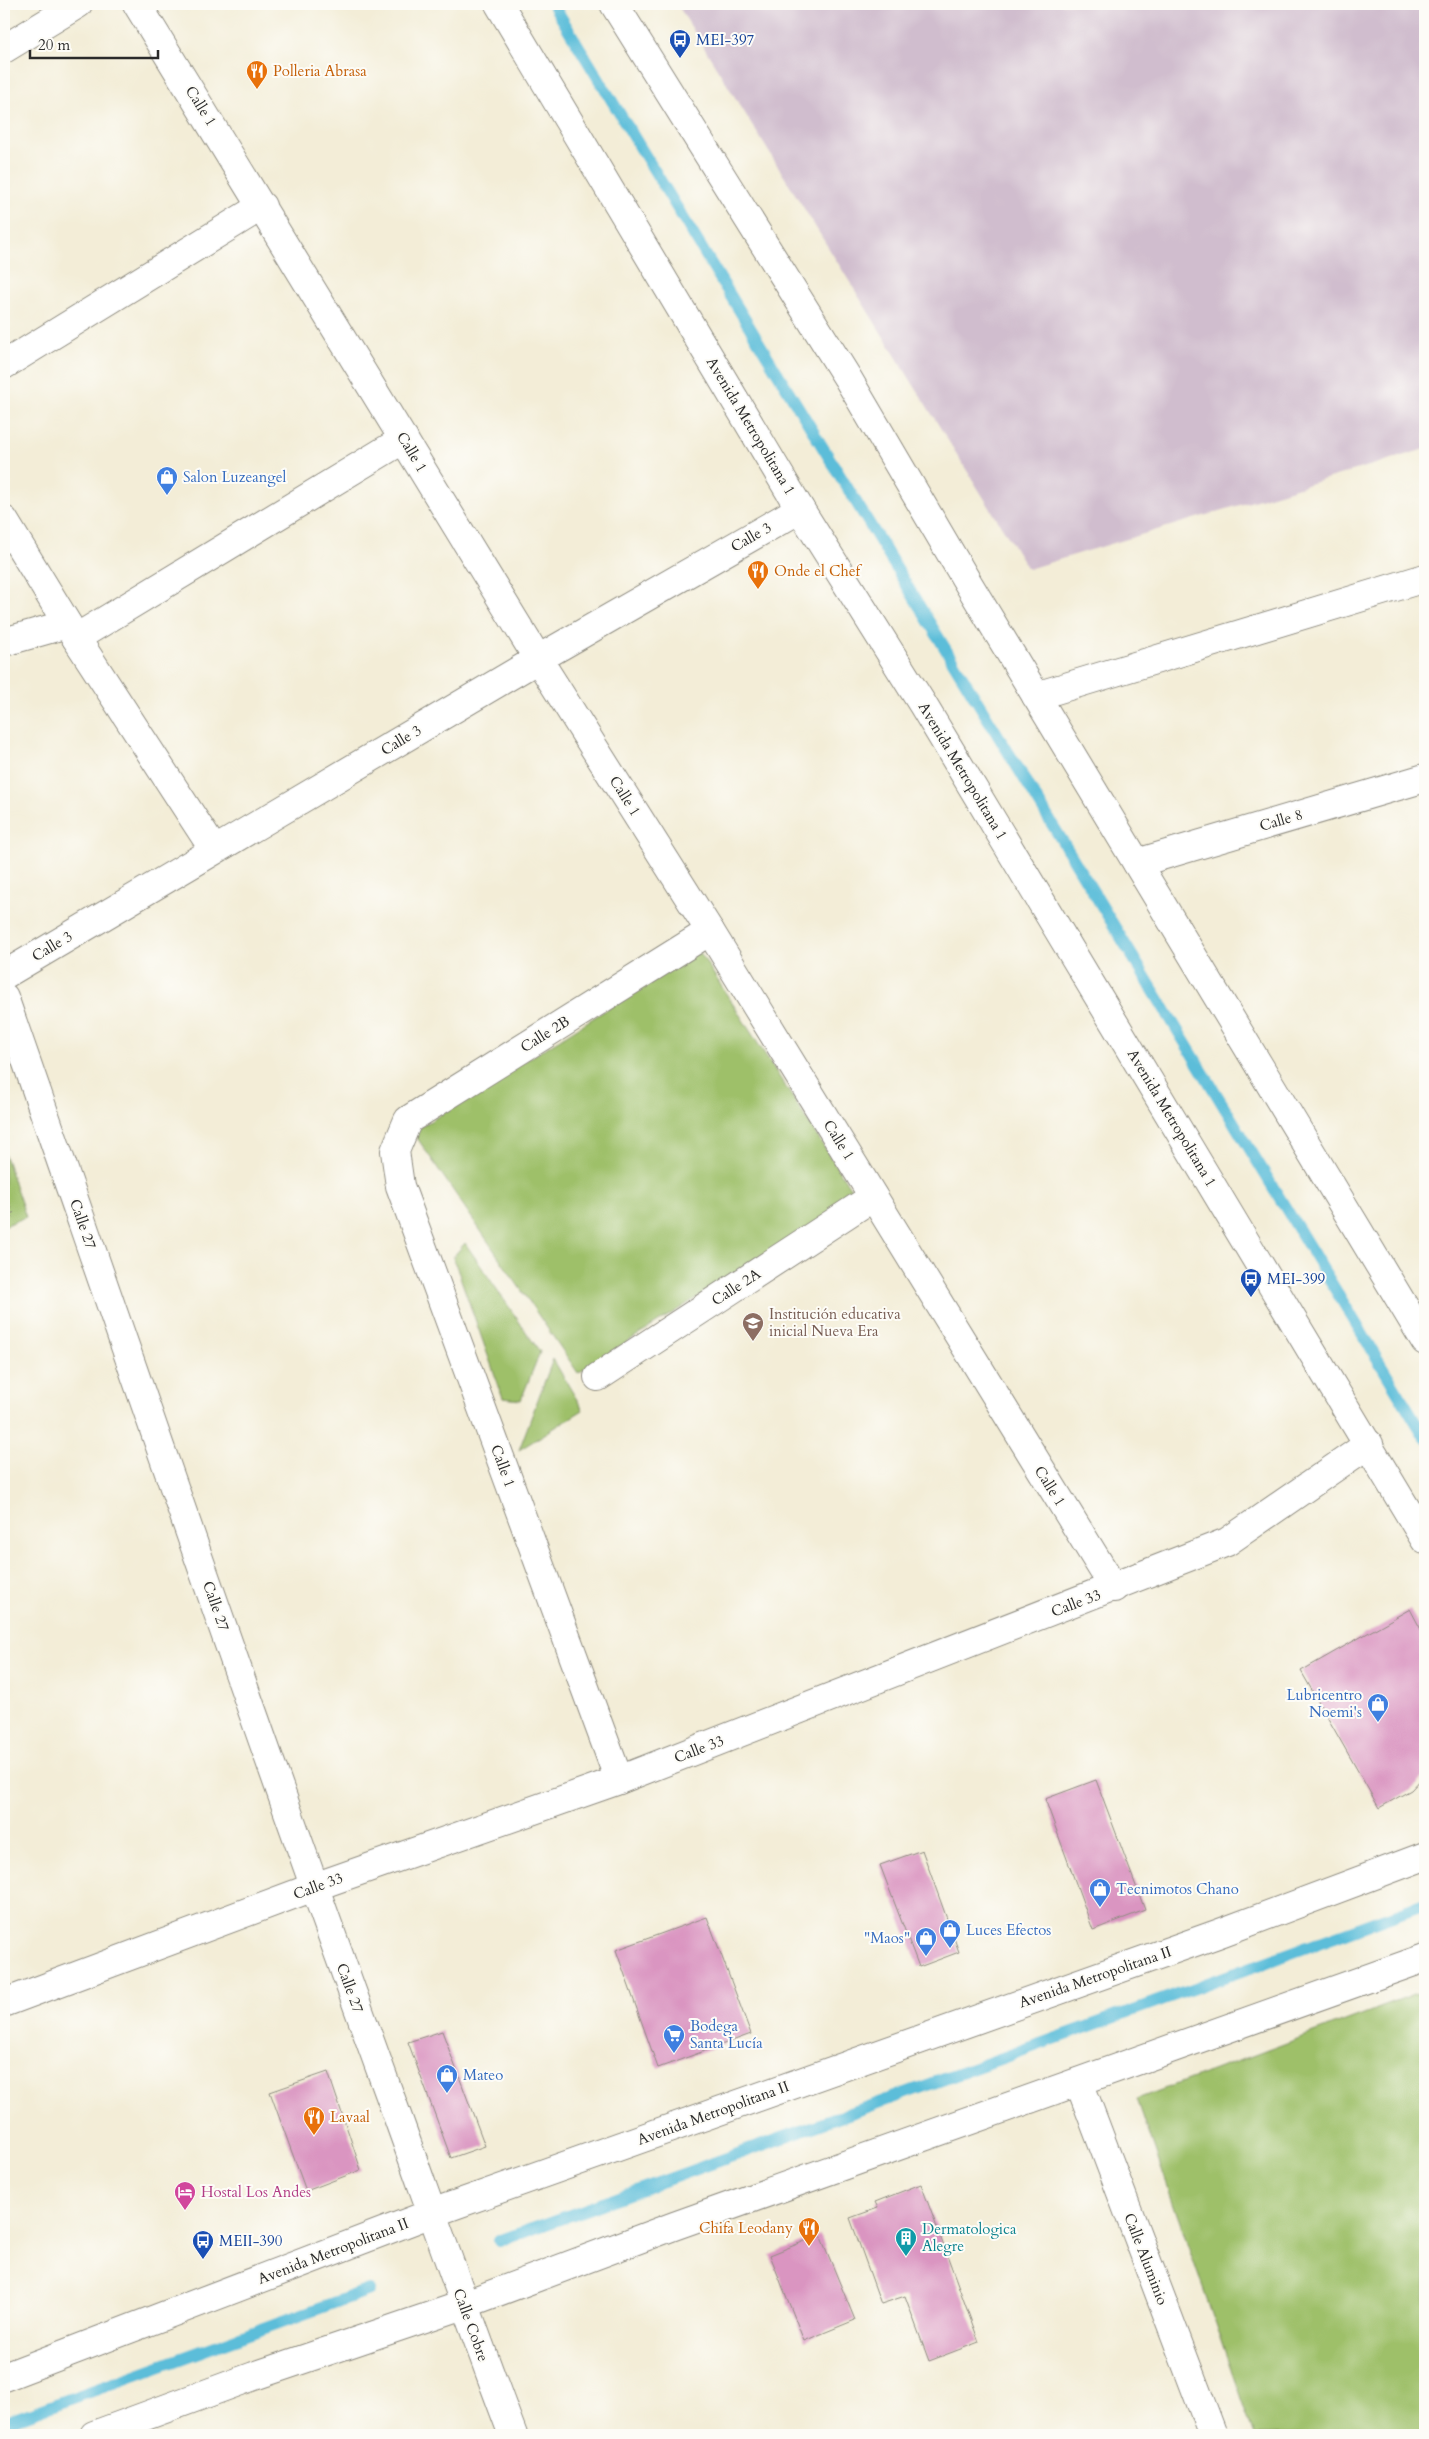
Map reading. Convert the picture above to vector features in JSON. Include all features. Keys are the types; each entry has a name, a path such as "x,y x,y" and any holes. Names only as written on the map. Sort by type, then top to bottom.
{"street":[{"path":"4,49 78,4"},
{"name":"Calle 1","path":"137,4 538,659 710,931 1114,1588"},
{"name":"Avenida Metropolitana 1","path":"498,4 800,509 923,705 1425,1540"},
{"path":"614,4 847,377 1036,696 1425,1341"},
{"path":"4,365 262,206"},
{"path":"4,642 72,631 404,439"},
{"name":"Calle 3","path":"4,975 538,659 800,509"},
{"path":"4,520 72,631 214,850"},
{"path":"1036,696 1425,578"},
{"name":"Calle 8","path":"1137,863 1425,778"},
{"name":"Calle 2B","path":"395,1151 408,1120 710,931"},
{"name":"Calle 27","path":"4,997 314,1887 432,2213"},
{"name":"Calle 1","path":"395,1151 400,1186 618,1780"},
{"name":"Calle 2A","path":"598,1377 873,1196"},
{"name":"Calle 33","path":"4,2003 314,1887 618,1780 1114,1588 1227,1542 1369,1444"},
{"name":"Avenida Metropolitana II","path":"4,2377 432,2213 1220,1934 1425,1856"},
{"path":"94,2435 254,2376 463,2305 674,2226 1425,1958"},
{"name":"Calle Aluminio","path":"1079,2082 1213,2435"},
{"name":"Calle Cobre","path":"432,2213 463,2305 513,2435"}],"path":[{"path":"4,1189 14,1216"},
{"path":"4,1213 14,1216"},
{"path":"4,1220 14,1216"}],"shaded area":[{"path":"677,4 1425,4 1425,449 1028,569"}],"green space":[{"path":"699,951 856,1197 578,1373 413,1132"},
{"path":"4,1153 26,1217 4,1226"},
{"path":"465,1243 540,1352 521,1400 503,1398 453,1257"},
{"path":"553,1359 583,1410 519,1450"},
{"path":"1425,1991 1425,2435 1254,2435 1137,2099"}],"building":[{"name":"Lubricentro Noemi's","path":"1410,1609 1425,1637 1425,1775 1411,1790 1379,1808 1301,1671"},
{"path":"1096,1780 1145,1910 1093,1930 1045,1799"},
{"path":"922,1850 959,1952 919,1967 880,1865"},
{"path":"707,1917 751,2034 658,2068 616,1950"},
{"name":"Mateo","path":"442,2031 485,2146 451,2158 408,2042"},
{"path":"328,2072 361,2170 306,2191 270,2092"},
{"name":"Dermatologica Alegre","path":"921,2184 979,2342 929,2361 905,2296 881,2304 850,2218 878,2208 875,2202"},
{"path":"820,2235 855,2320 804,2341 770,2255"}],"waterway":[{"path":"553,4 1425,1437"},
{"path":"499,2241 1425,1904"},
{"path":"4,2423 369,2290"}],"place":[{"name":"MEI-397","path":"680,59"},
{"name":"Polleria Abrasa","path":"257,90"},
{"name":"Salon Luzeangel","path":"167,496"},
{"name":"Onde el Chef","path":"758,590"},
{"name":"MEI-399","path":"1251,1298"},
{"name":"Institución educativa inicial Nueva Era","path":"753,1342"},
{"name":"Lubricentro Noemi's","path":"1378,1723"},
{"name":"Tecnimotos Chano","path":"1100,1908"},
{"name":"Luces Efectos","path":"950,1949"},
{"name":"\"Maos\"","path":"926,1957"},
{"name":"Bodega Santa Lucía","path":"674,2054"},
{"name":"Mateo","path":"447,2094"},
{"name":"Lavaal","path":"314,2136"},
{"name":"Hostal Los Andes","path":"185,2211"},
{"name":"Chifa Leodany","path":"809,2247"},
{"name":"Dermatologica Alegre","path":"906,2257"},
{"name":"MEII-390","path":"203,2260"}]}
